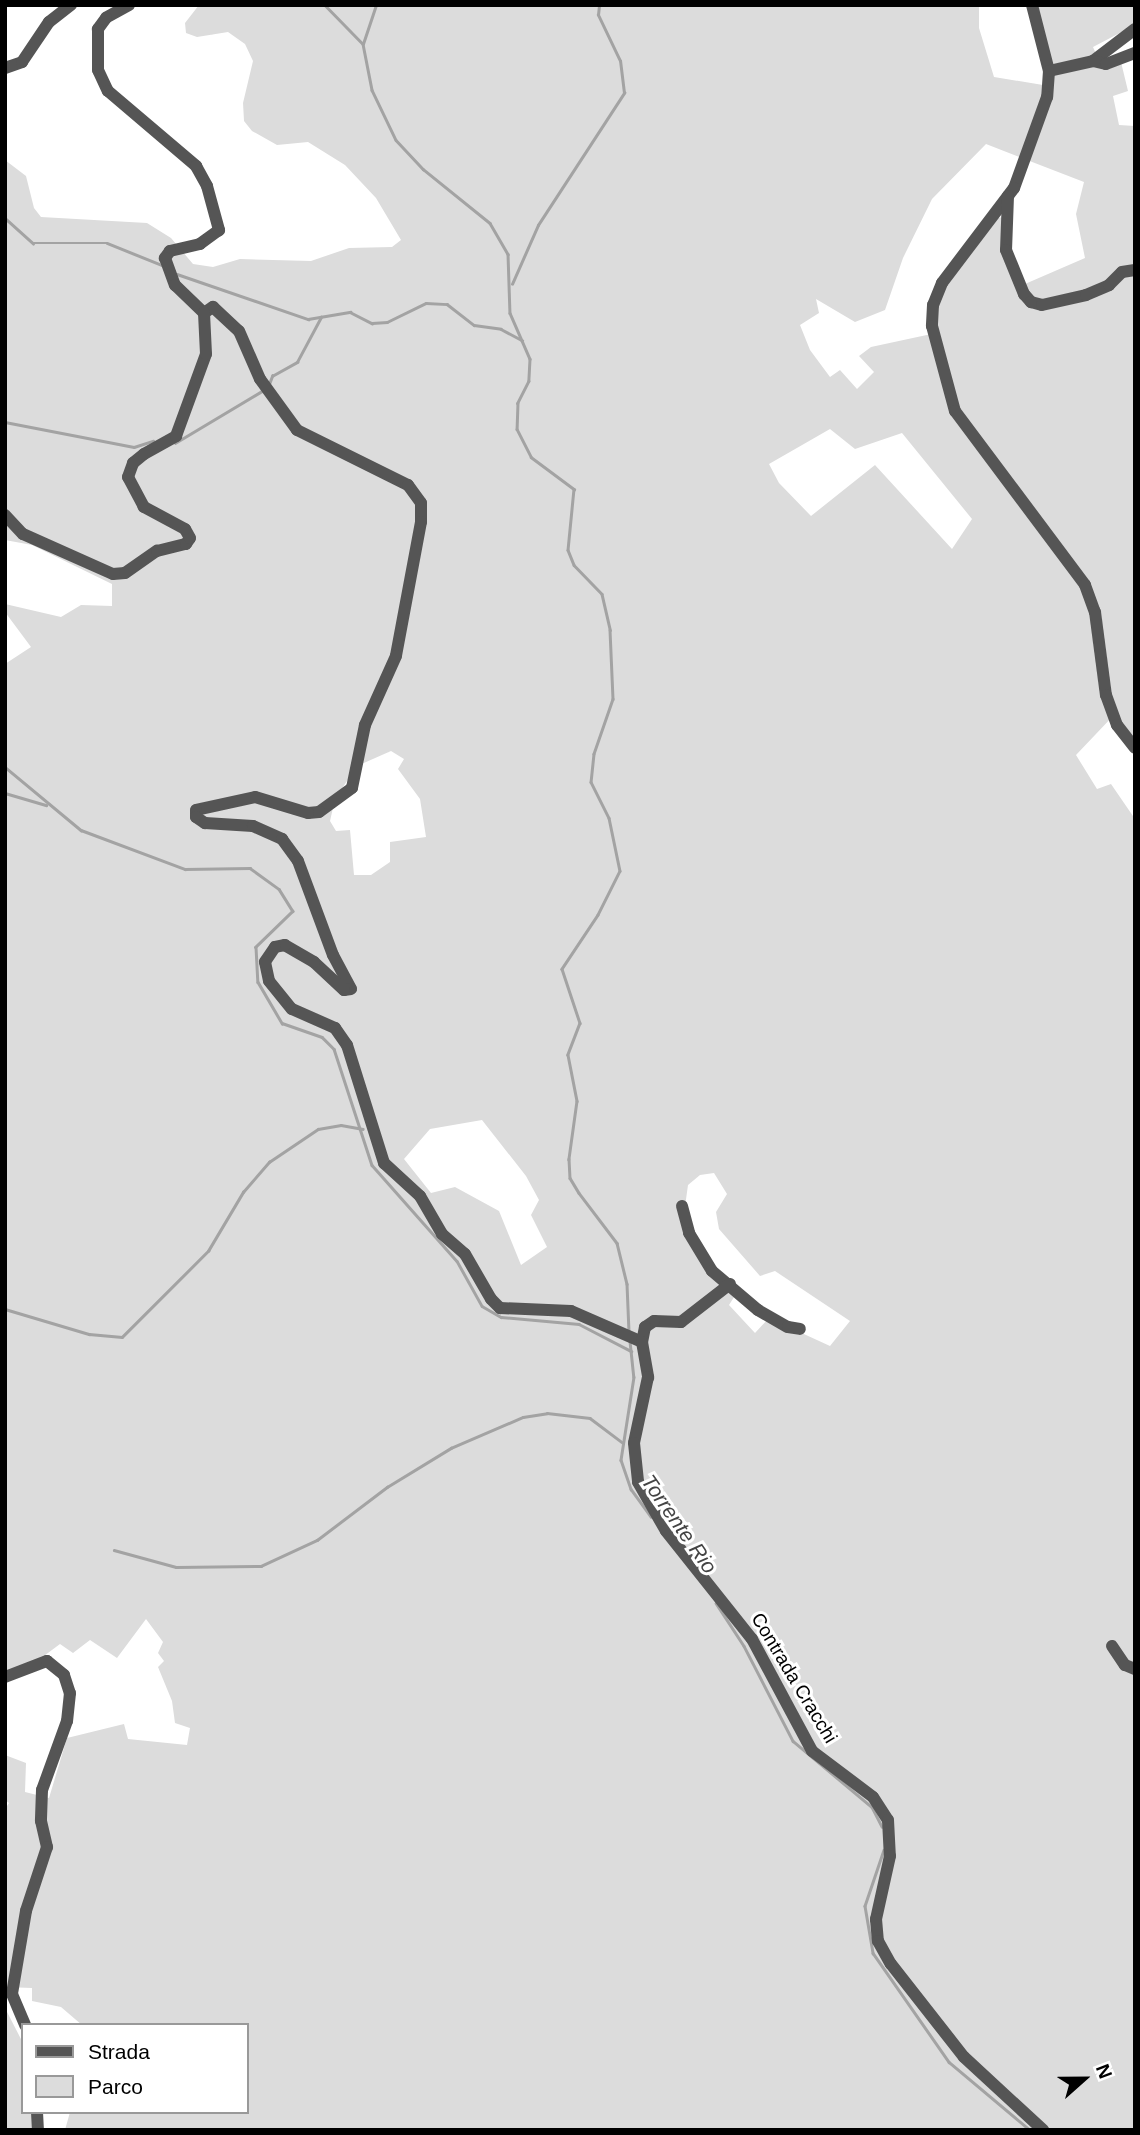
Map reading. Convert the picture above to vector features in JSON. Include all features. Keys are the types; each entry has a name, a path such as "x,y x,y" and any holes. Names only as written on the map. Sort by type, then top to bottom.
{"street":[{"path":"5,68 22,62 49,22 71,5"},
{"path":"5,515 23,534 113,574 125,573 157,551 186,544 190,538 185,529 144,506 128,477 133,463 176,436 206,354 204,313 168,274 165,258 170,251 201,244 219,230 196,166 108,91 98,70 99,29 106,18 129,5"},
{"path":"1032,5 1049,71 1047,97 1034,138 1008,196 954,264 933,304 932,326 955,411 1085,585 1095,612 1106,695 1116,725 1135,748"},
{"path":"1049,71 1093,61 1135,29"},
{"path":"1093,61 1106,64 1135,53"},
{"path":"1008,196 1006,250 1024,295 1042,305 1086,295 1109,285 1122,272 1135,270"},
{"path":"994,213 1005,234"},
{"path":"204,313 213,307 239,331 267,392 297,430 408,485 421,503 421,522 396,656 365,725 352,788 319,812 308,813 255,797 196,810 196,817 205,823 253,826 282,839 298,861 333,955 351,989 344,990 314,962 285,944 275,947 265,962 269,981 292,1009 335,1028 347,1045 384,1163 420,1196 442,1234 465,1254 491,1300 500,1308 571,1311 634,1340 649,1322 681,1322 730,1284"},
{"path":"682,1206 702,1257 758,1310 788,1327 800,1329"},
{"name":"Contrada Cracchi","path":"634,1340 648,1377 634,1443 638,1482 666,1531 752,1639 812,1751 873,1797 888,1820 890,1856 876,1919 878,1941 891,1964 964,2057 1043,2130"},
{"path":"1112,1646 1125,1665 1135,1669"},
{"path":"5,1677 47,1661 64,1675 71,1693 67,1721 42,1790 41,1821 47,1847 26,1912 12,1994 24,2023"}],"green space":[{"path":"199,5 979,5 979,28 994,77 1049,86 1033,5 1135,5 1135,25 1093,47 1100,63 1121,62 1128,91 1113,96 1119,125 1135,126 1135,742 1114,715 1076,755 1097,789 1111,784 1135,819 1135,2130 65,2130 69,2114 248,2114 248,2023 80,2023 61,2007 32,2001 32,1988 5,1987 5,1809 9,1803 5,1800 5,1755 26,1763 25,1792 49,1798 67,1738 124,1724 128,1739 187,1745 190,1728 175,1723 172,1701 158,1667 164,1661 158,1653 163,1642 146,1619 117,1658 90,1640 73,1653 60,1644 13,1679 5,1680 5,664 31,647 5,612 5,604 61,617 81,605 112,606 112,584 32,545 5,540 5,160 26,176 34,208 41,217 147,223 171,238 193,264 213,267 240,259 311,261 349,248 392,247 401,240 376,198 345,165 308,142 277,145 252,131 244,121 243,103 253,61 245,44 228,32 197,37 186,33 185,23","holes":["986,144 1084,182 1076,214 1085,258 1018,287 1003,217 989,220 939,290 936,333 871,347 859,356 874,372 857,389 840,370 830,377 810,350 800,325 819,313 816,299 855,322 885,310 903,258 932,199","830,429 855,449 902,433 972,519 952,549 875,465 811,516 779,483 769,464","391,751 404,759 398,769 420,799 426,837 390,842 390,862 371,875 354,875 350,830 336,831 330,821 335,799 357,766","482,1120 526,1176 539,1200 531,1215 547,1247 521,1265 499,1211 455,1187 431,1193 404,1159 430,1129","714,1173 727,1194 716,1212 719,1229 760,1276 775,1271 850,1321 830,1346 769,1318 755,1333 729,1305 736,1294 694,1239 684,1214 688,1185 700,1175"]},
{"path":"5,2008 21,2039 21,2114 35,2114 40,2130 5,2130"}],"waterway":[{"name":"Torrente Rio","path":"325,5 363,44 372,90 396,140 423,169 490,223 508,254 510,313 530,359 529,381 518,403 517,429 531,457 574,489 568,550 574,565 602,594 610,630 613,699 594,754 591,782 609,818 620,871 598,915 562,969 580,1023 568,1055 577,1101 569,1159 570,1178 617,1243 627,1284 629,1331"},
{"path":"363,44 376,5"},
{"path":"512,284 538,225 624,93 620,61 598,15 599,5"},
{"path":"5,218 33,243 107,243 162,265"},
{"path":"177,274 308,319 350,312 372,323 387,322 426,303 447,304 474,325 501,329 522,340"},
{"path":"269,384 272,376 297,362 321,317"},
{"path":"175,443 262,391"},
{"path":"5,422 134,447 153,441"},
{"path":"5,767 81,830 185,869 250,868 279,889 293,911 256,947 258,982 282,1023 322,1037 334,1049 372,1165 457,1261 482,1306 501,1317 579,1324 631,1351"},
{"path":"5,793 46,805"},
{"path":"5,1309 89,1334 122,1337 208,1251 243,1192 269,1162 318,1129 341,1125 363,1129"},
{"name":"Torrente Rio","path":"630,1341 634,1377 621,1460 631,1489 651,1517"},
{"path":"114,1550 176,1567 261,1566 317,1540 387,1487 451,1448 523,1417 547,1413 590,1418 622,1442"},
{"name":"Torrente Rio","path":"716,1603 744,1646 793,1741 872,1807 882,1827"},
{"name":"Torrente Rio","path":"884,1850 865,1906 873,1953 949,2062 1030,2130"}]}
